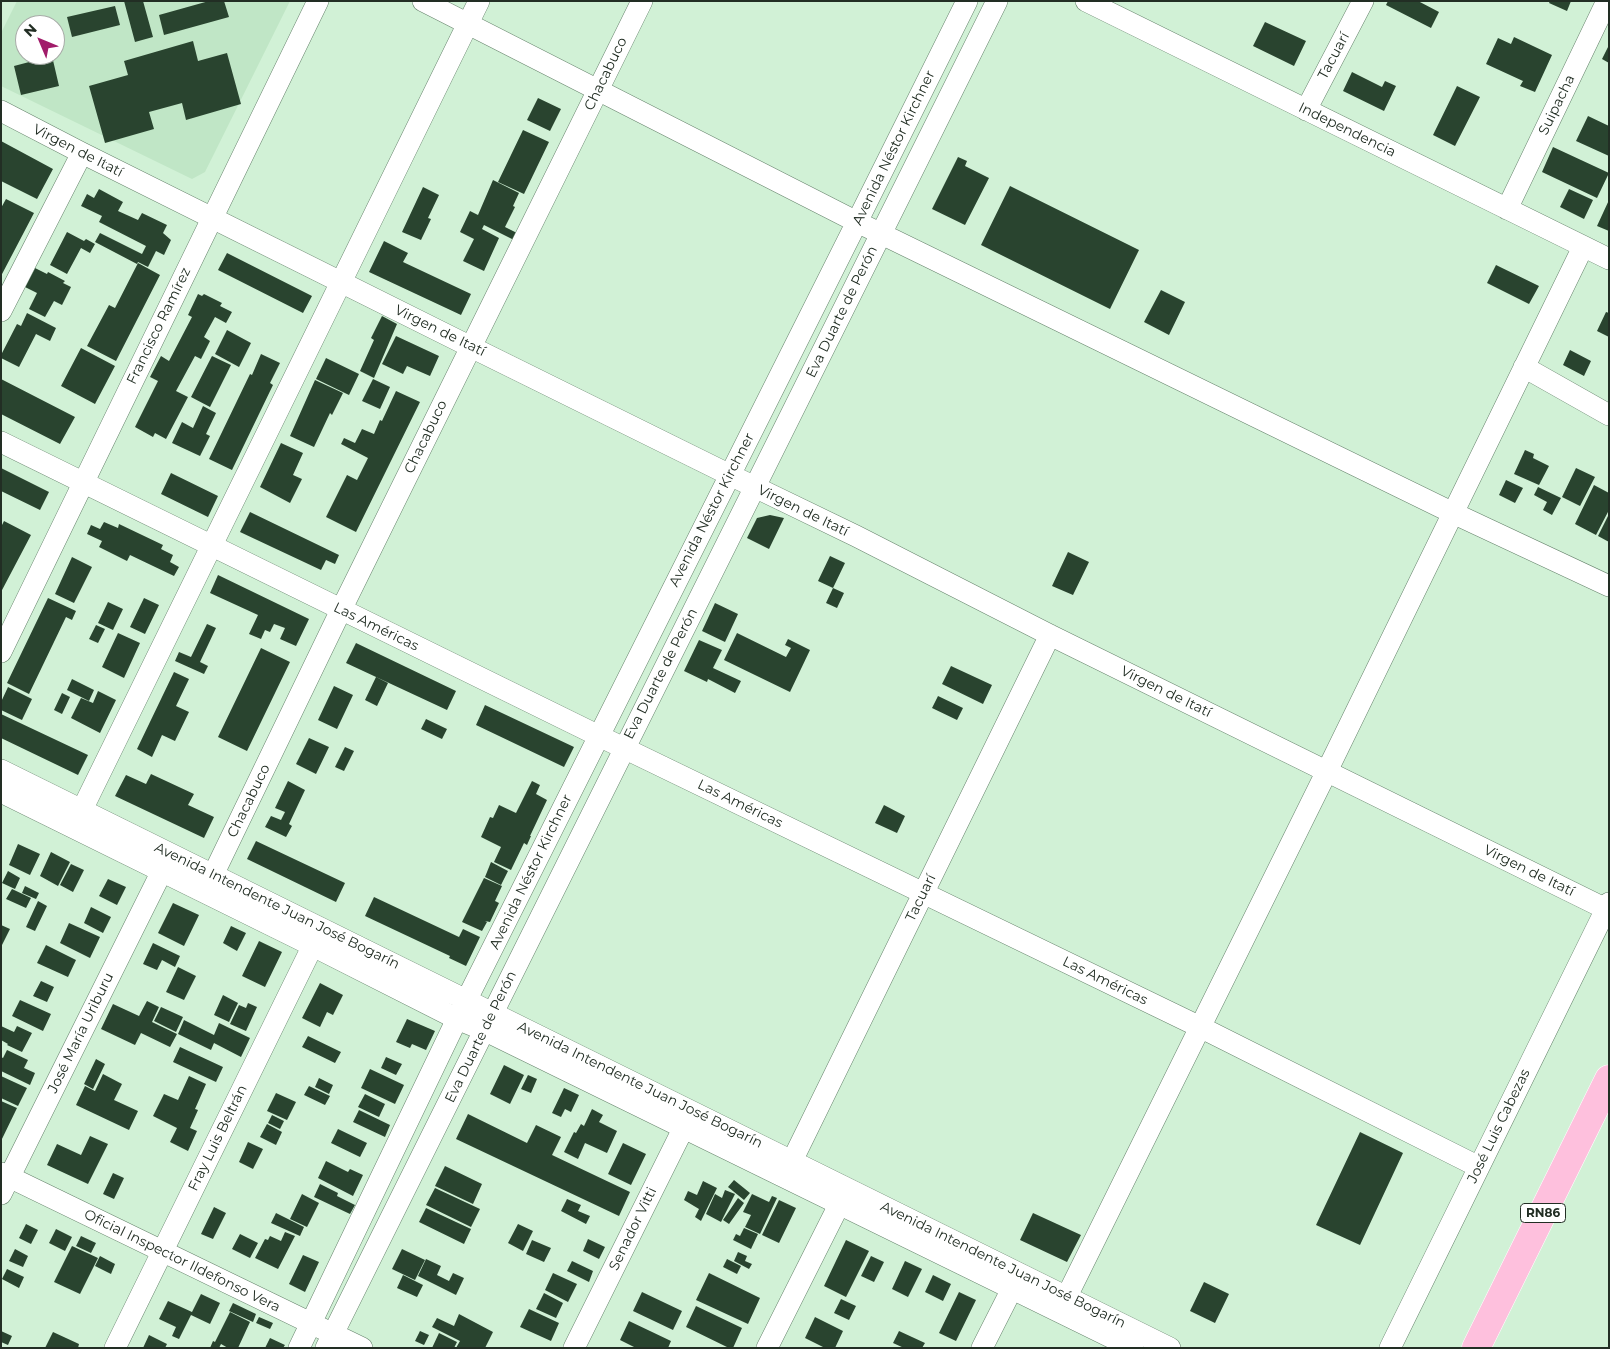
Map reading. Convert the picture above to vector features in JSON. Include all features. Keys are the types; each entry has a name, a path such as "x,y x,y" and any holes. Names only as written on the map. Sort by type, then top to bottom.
{"main road":[{"name":"RN86","path":"1476,1348 1609,1079"}],"street":[{"name":"Francisco Ramírez","path":"1,652 318,1"},
{"path":"423,1 881,234 1453,513 1609,586"},
{"path":"77,819 479,1"},
{"name":"Chacabuco","path":"214,875 341,610 642,1"},
{"name":"Avenida Néstor Kirchner","path":"457,1019 858,222 967,1"},
{"name":"Eva Duarte de Perón","path":"330,1340 997,1"},
{"name":"Independencia","path":"1086,1 1609,259"},
{"name":"Tacuarí","path":"1306,110 1363,1"},
{"name":"Suipacha","path":"1507,209 1607,1"},
{"name":"Virgen de Itatí","path":"1,111 471,347 856,536 1050,635 1607,906"},
{"path":"1,312 82,153"},
{"path":"1067,1296 1327,771 1583,247"},
{"path":"1524,368 1609,415"},
{"name":"Las Américas","path":"1,442 599,736 1200,1027 1479,1167"},
{"name":"Tacuarí","path":"792,1161 1050,635"},
{"name":"Avenida Intendente Juan José Bogarín","path":"6,789 214,875 457,1019 488,1022"},
{"name":"Avenida Intendente Juan José Bogarín","path":"77,819 162,871 467,1000 488,1022 1016,1281 1133,1348"},
{"name":"José María Uriburu","path":"4,1181 162,871"},
{"name":"José Luis Cabezas","path":"1390,1348 1607,906"},
{"name":"Fray Luis Beltrán","path":"115,1348 317,937"},
{"name":"Eva Duarte de Perón","path":"299,1348 457,1019"},
{"name":"Avenida Intendente Juan José Bogarín","path":"688,1120 792,1161 844,1196"},
{"name":"Senador Vitti","path":"574,1348 688,1120"},
{"name":"Oficial Inspector Ildefonso Vera","path":"4,1181 162,1252 311,1323 330,1340 362,1348"},
{"path":"767,1348 844,1196"},
{"path":"982,1348 1016,1281"},
{"name":"Avenida Intendente Juan José Bogarín","path":"1016,1281 1067,1296 1170,1348"}],"shaded area":[{"path":"17,1 290,1 205,172 192,179 1,86 1,33"}],"building":[{"path":"124,1 143,1 153,37 135,42"},
{"path":"209,1 224,1 229,17 164,35 159,15"},
{"path":"1388,1 1418,1 1439,12 1431,28 1386,5"},
{"path":"1550,1 1571,1 1567,11 1549,3"},
{"path":"115,6 120,25 72,37 67,17"},
{"path":"1265,22 1306,41 1294,66 1253,46"},
{"path":"1514,37 1552,55 1535,92 1520,86 1523,81 1486,64 1498,38 1511,44"},
{"path":"193,41 198,61 227,53 241,104 186,120 182,103 149,112 154,129 105,143 89,86 128,75 124,61"},
{"path":"1609,45 1609,63 1602,59"},
{"path":"54,65 59,86 21,95 14,66"},
{"path":"1352,72 1382,87 1385,81 1396,86 1384,111 1343,91"},
{"path":"1457,86 1480,97 1455,146 1433,135"},
{"path":"538,98 561,109 550,131 527,120"},
{"path":"1588,116 1609,126 1609,156 1576,141"},
{"path":"523,130 549,142 524,194 498,182"},
{"path":"1,141 53,169 37,199 1,181"},
{"path":"1553,147 1609,173 1597,198 1542,172"},
{"path":"958,157 967,161 965,166 989,178 965,225 932,209"},
{"path":"493,180 519,193 513,206 515,207 505,227 517,233 514,240 484,225 482,229 499,238 484,271 463,261 474,239 460,232 470,211 478,215"},
{"path":"1010,186 1139,250 1110,309 981,245"},
{"path":"423,187 439,195 428,218 431,219 421,240 402,232"},
{"path":"99,189 123,202 118,211 138,220 142,213 167,225 163,233 171,240 164,255 156,251 148,267 138,262 137,264 95,242 100,233 142,254 146,246 99,222 102,216 81,206 87,194 94,198"},
{"path":"1569,189 1593,200 1584,219 1560,207"},
{"path":"6,199 34,213 1,276 1,208"},
{"path":"1609,200 1609,231 1597,226"},
{"path":"67,232 84,241 86,239 95,244 90,253 81,248 67,274 50,265"},
{"path":"384,241 408,253 403,262 471,294 461,315 369,272"},
{"path":"227,253 312,296 303,313 218,270"},
{"path":"138,263 160,275 116,361 87,346 109,305 115,308"},
{"path":"1496,265 1539,286 1529,304 1487,283"},
{"path":"35,268 47,274 48,272 65,281 63,283 71,287 62,305 54,301 45,317 29,309 37,293 25,287"},
{"path":"1161,290 1185,302 1169,335 1144,322"},
{"path":"198,294 202,296 204,294 222,303 220,306 232,312 226,323 215,317 204,337 210,341 201,359 195,356 176,391 188,397 166,439 155,433 153,437 135,427 158,381 150,377 161,356 169,361 192,317 188,315"},
{"path":"1606,312 1609,313 1609,337 1597,331"},
{"path":"27,313 56,328 50,341 36,334 19,367 1,358 1,355 17,324 21,326"},
{"path":"382,316 397,324 374,378 360,371 374,340 371,338"},
{"path":"227,330 251,343 239,367 215,354"},
{"path":"396,336 439,356 430,376 407,366 403,374 382,364"},
{"path":"81,348 115,366 95,404 61,386"},
{"path":"1570,350 1591,361 1584,376 1563,365"},
{"path":"261,354 280,363 270,383 273,385 232,470 209,459"},
{"path":"212,356 231,365 210,407 191,397"},
{"path":"326,358 359,374 349,395 316,379"},
{"path":"1,379 75,417 60,444 1,414"},
{"path":"373,379 390,387 380,409 362,401"},
{"path":"315,380 343,393 332,415 330,413 314,447 290,436"},
{"path":"396,391 420,402 356,532 326,517 347,475 357,480 368,458 341,444 344,438 355,443 362,429 374,434"},
{"path":"203,406 216,413 206,434 210,436 200,456 172,443 182,422 193,428"},
{"path":"281,443 303,453 293,475 302,479 290,503 260,487"},
{"path":"1525,450 1534,454 1533,458 1549,466 1539,485 1514,474"},
{"path":"1,468 49,492 40,510 1,491"},
{"path":"1576,468 1595,477 1580,506 1562,497"},
{"path":"171,473 218,496 208,517 161,494"},
{"path":"1506,480 1523,488 1515,503 1499,495"},
{"path":"1594,485 1609,493 1609,510 1596,535 1575,524"},
{"path":"1538,487 1561,498 1552,515 1543,510 1547,502 1534,495"},
{"path":"250,512 339,555 335,564 326,560 321,570 240,532"},
{"path":"1609,514 1609,542 1598,536"},
{"path":"770,515 784,518 769,549 747,538 757,518"},
{"path":"4,521 31,535 1,592 1,527"},
{"path":"104,522 118,528 119,524 163,545 161,549 173,555 170,562 179,567 174,576 130,555 127,561 99,547 102,541 87,534 91,525 100,529"},
{"path":"1068,552 1089,562 1073,595 1052,586"},
{"path":"830,556 845,563 833,588 818,581"},
{"path":"72,557 92,567 74,603 55,594"},
{"path":"218,575 309,619 296,646 280,639 285,628 274,624 270,632 265,630 261,639 249,634 258,615 210,593"},
{"path":"833,588 844,593 837,608 826,603"},
{"path":"48,598 76,611 72,620 66,617 29,694 7,683"},
{"path":"144,598 159,605 145,634 130,627"},
{"path":"108,602 123,609 113,630 98,623"},
{"path":"715,603 738,614 725,642 702,631"},
{"path":"207,624 216,628 200,662 208,666 204,674 175,661 179,652 191,657"},
{"path":"96,625 105,629 98,643 89,639"},
{"path":"118,633 140,643 124,678 102,667"},
{"path":"737,633 786,657 791,648 785,645 788,639 810,650 790,692 724,660"},
{"path":"699,640 722,650 713,668 741,681 735,693 708,679 707,682 684,671"},
{"path":"356,643 456,691 447,710 346,663"},
{"path":"261,648 290,662 247,751 218,737"},
{"path":"951,666 992,685 983,704 942,684"},
{"path":"174,672 189,679 176,706 189,712 175,741 162,735 152,757 137,749"},
{"path":"376,677 388,683 377,706 365,700"},
{"path":"72,679 94,690 89,701 67,690"},
{"path":"334,686 353,695 337,729 318,720"},
{"path":"8,687 32,699 22,720 1,710 1,702"},
{"path":"98,691 116,700 100,733 71,718 81,698 93,703"},
{"path":"62,693 70,697 62,714 54,710"},
{"path":"938,696 963,708 957,720 932,708"},
{"path":"485,705 574,747 564,767 476,725"},
{"path":"1,714 88,755 78,775 1,738"},
{"path":"426,719 447,729 442,739 421,729"},
{"path":"309,738 329,747 316,774 296,764"},
{"path":"345,747 354,751 344,771 335,767"},
{"path":"151,774 194,794 188,805 214,817 204,838 115,796 126,775 146,784"},
{"path":"288,781 305,790 289,824 292,826 286,837 265,827 271,816 281,820 285,812 275,808"},
{"path":"532,781 540,785 536,794 547,800 527,845 524,843 511,870 494,862 501,847 481,837 490,817 493,818 499,805 516,813"},
{"path":"884,805 905,816 897,833 875,823"},
{"path":"256,841 345,883 336,902 247,859"},
{"path":"18,844 40,854 30,875 9,865"},
{"path":"51,852 70,862 58,886 40,876"},
{"path":"491,862 508,871 501,885 485,877"},
{"path":"71,864 84,870 73,892 60,885"},
{"path":"8,871 20,878 15,889 2,883"},
{"path":"484,878 502,886 495,901 499,903 490,922 485,921 487,922 482,931 462,922"},
{"path":"108,879 126,887 117,905 99,896"},
{"path":"25,886 39,893 36,899 22,893"},
{"path":"12,889 31,898 26,908 6,899"},
{"path":"374,897 459,937 463,929 480,937 466,966 449,958 450,956 365,916"},
{"path":"38,901 47,906 35,931 26,927"},
{"path":"173,903 199,915 184,946 158,933"},
{"path":"91,907 111,917 103,933 84,923"},
{"path":"69,923 100,937 90,958 60,943"},
{"path":"1,925 10,929 1,947"},
{"path":"231,926 246,933 237,951 223,943"},
{"path":"259,941 282,952 265,987 242,976"},
{"path":"153,943 180,956 175,967 162,960 157,970 143,964"},
{"path":"46,945 76,960 68,977 37,963"},
{"path":"178,967 196,976 184,1000 166,992"},
{"path":"41,981 54,987 47,1002 33,996"},
{"path":"320,983 343,995 333,1015 327,1012 320,1027 302,1018"},
{"path":"223,995 238,1003 229,1022 214,1015"},
{"path":"20,1000 51,1014 43,1031 12,1016"},
{"path":"147,1001 159,1007 152,1022 177,1034 170,1047 141,1033 135,1045 101,1029 113,1004 139,1016"},
{"path":"248,1003 257,1007 246,1031 230,1024 239,1005 246,1008"},
{"path":"161,1007 183,1017 176,1032 154,1021"},
{"path":"407,1019 435,1031 426,1050 412,1044 410,1048 396,1042"},
{"path":"184,1020 214,1035 219,1023 250,1038 241,1057 214,1043 211,1050 178,1034"},
{"path":"1,1026 14,1032 17,1026 32,1033 22,1052 1,1040"},
{"path":"308,1036 341,1052 335,1063 302,1047"},
{"path":"180,1047 223,1067 216,1082 173,1062"},
{"path":"7,1050 28,1060 24,1068 35,1073 30,1085 1,1071 1,1057 3,1058"},
{"path":"386,1057 402,1064 396,1075 381,1068"},
{"path":"96,1059 105,1064 93,1089 84,1084"},
{"path":"504,1065 524,1075 510,1104 490,1094"},
{"path":"370,1069 404,1085 395,1104 361,1088"},
{"path":"103,1074 122,1084 114,1100 138,1111 129,1130 76,1105 85,1086 95,1091"},
{"path":"528,1075 537,1079 531,1093 521,1089"},
{"path":"1,1076 27,1088 18,1106 1,1098"},
{"path":"189,1076 206,1084 195,1109 198,1110 190,1128 197,1131 188,1151 170,1142 177,1128 153,1116 164,1094 178,1100"},
{"path":"319,1078 333,1085 329,1094 315,1087"},
{"path":"309,1086 330,1096 325,1105 304,1095"},
{"path":"564,1088 579,1095 571,1112 565,1109 561,1117 552,1113"},
{"path":"276,1093 296,1102 287,1120 267,1111"},
{"path":"365,1094 385,1104 379,1117 358,1107"},
{"path":"1,1101 17,1108 1,1141"},
{"path":"592,1109 603,1115 599,1122 617,1131 607,1153 585,1143 578,1159 564,1152 574,1132 576,1133 581,1124 584,1126"},
{"path":"359,1110 390,1125 385,1137 353,1122"},
{"path":"468,1114 527,1143 536,1125 561,1137 552,1155 630,1192 619,1216 456,1139"},
{"path":"272,1115 284,1121 280,1129 268,1123"},
{"path":"267,1124 282,1132 276,1145 260,1137"},
{"path":"338,1129 367,1143 360,1157 331,1143"},
{"path":"1360,1132 1403,1153 1360,1245 1316,1225"},
{"path":"90,1136 108,1144 88,1184 47,1165 57,1144 81,1155"},
{"path":"248,1142 263,1149 253,1169 239,1162"},
{"path":"623,1143 646,1154 631,1185 608,1174"},
{"path":"326,1161 348,1172 350,1169 363,1175 353,1196 318,1178"},
{"path":"445,1166 482,1184 473,1204 435,1186"},
{"path":"113,1173 124,1178 114,1199 103,1194"},
{"path":"734,1180 750,1193 744,1200 728,1187"},
{"path":"703,1181 717,1188 701,1221 695,1217 699,1209 684,1200 688,1191 697,1195"},
{"path":"320,1184 338,1193 337,1196 355,1205 350,1214 314,1197"},
{"path":"435,1188 480,1209 471,1227 426,1205"},
{"path":"725,1190 735,1194 721,1222 706,1214 715,1194 722,1198"},
{"path":"302,1194 319,1203 307,1227 290,1219"},
{"path":"752,1194 769,1202 772,1196 777,1198 760,1234 745,1227 751,1215 743,1212"},
{"path":"738,1198 744,1203 729,1224 723,1220"},
{"path":"567,1199 581,1205 578,1211 590,1216 586,1224 561,1211"},
{"path":"779,1200 796,1208 779,1243 762,1235"},
{"path":"214,1207 226,1213 213,1239 201,1234"},
{"path":"426,1208 471,1229 464,1244 419,1222"},
{"path":"276,1213 304,1227 300,1236 271,1223"},
{"path":"1033,1213 1081,1235 1067,1262 1020,1240"},
{"path":"26,1224 38,1230 31,1244 19,1238"},
{"path":"518,1224 533,1231 523,1251 508,1243"},
{"path":"744,1228 758,1234 751,1249 733,1240 736,1234 740,1236"},
{"path":"56,1229 72,1237 65,1251 49,1243"},
{"path":"285,1232 295,1236 278,1269 255,1258 265,1239 268,1240 270,1236 281,1241"},
{"path":"240,1234 258,1243 250,1258 232,1249"},
{"path":"81,1236 96,1243 91,1253 76,1246"},
{"path":"588,1239 605,1247 599,1259 583,1251"},
{"path":"532,1240 551,1248 544,1262 526,1254"},
{"path":"846,1240 869,1251 846,1297 824,1286"},
{"path":"72,1246 98,1258 80,1294 54,1282"},
{"path":"15,1249 28,1256 23,1267 9,1261"},
{"path":"402,1249 425,1260 415,1280 392,1269"},
{"path":"738,1252 747,1256 745,1261 752,1264 749,1269 734,1261"},
{"path":"303,1255 319,1262 305,1292 289,1284"},
{"path":"100,1256 115,1264 111,1274 95,1266"},
{"path":"871,1256 884,1262 874,1282 861,1276"},
{"path":"426,1259 441,1266 437,1275 449,1281 453,1273 464,1278 456,1295 418,1276"},
{"path":"727,1259 741,1266 737,1274 723,1267"},
{"path":"572,1261 593,1271 589,1282 567,1271"},
{"path":"905,1261 922,1269 908,1297 892,1289"},
{"path":"7,1269 24,1277 19,1288 2,1279"},
{"path":"553,1273 577,1284 568,1302 545,1290"},
{"path":"709,1273 760,1298 748,1324 696,1300"},
{"path":"403,1275 423,1285 417,1297 397,1288"},
{"path":"933,1275 951,1284 943,1301 925,1292"},
{"path":"1204,1282 1229,1294 1215,1323 1190,1311"},
{"path":"642,1292 682,1311 673,1330 633,1311"},
{"path":"959,1292 976,1300 956,1341 939,1333"},
{"path":"544,1293 563,1303 556,1318 536,1309"},
{"path":"201,1294 220,1303 210,1324 191,1315 179,1339 172,1336 176,1327 159,1319 168,1301 192,1312"},
{"path":"841,1299 856,1306 849,1320 834,1313"},
{"path":"233,1303 256,1314 253,1322 229,1311"},
{"path":"696,1306 742,1328 733,1348 729,1348 686,1327"},
{"path":"529,1309 559,1323 551,1341 520,1327"},
{"path":"230,1312 250,1322 238,1348 228,1348 221,1344 219,1348 210,1348 213,1341 215,1342"},
{"path":"459,1314 493,1332 485,1348 456,1348 460,1341 432,1327 437,1318 454,1326"},
{"path":"259,1317 273,1323 270,1329 256,1323"},
{"path":"815,1317 843,1331 835,1348 825,1348 805,1338"},
{"path":"629,1321 671,1341 668,1348 636,1348 620,1340"},
{"path":"1,1331 12,1336 8,1345 1,1342"},
{"path":"420,1331 429,1335 424,1345 415,1341"},
{"path":"899,1331 925,1343 922,1348 904,1348 893,1343"},
{"path":"53,1332 79,1344 78,1348 45,1348"},
{"path":"439,1333 457,1342 454,1348 432,1348"},
{"path":"149,1335 167,1344 165,1348 143,1348"},
{"path":"270,1338 285,1345 283,1348 265,1348"}]}
